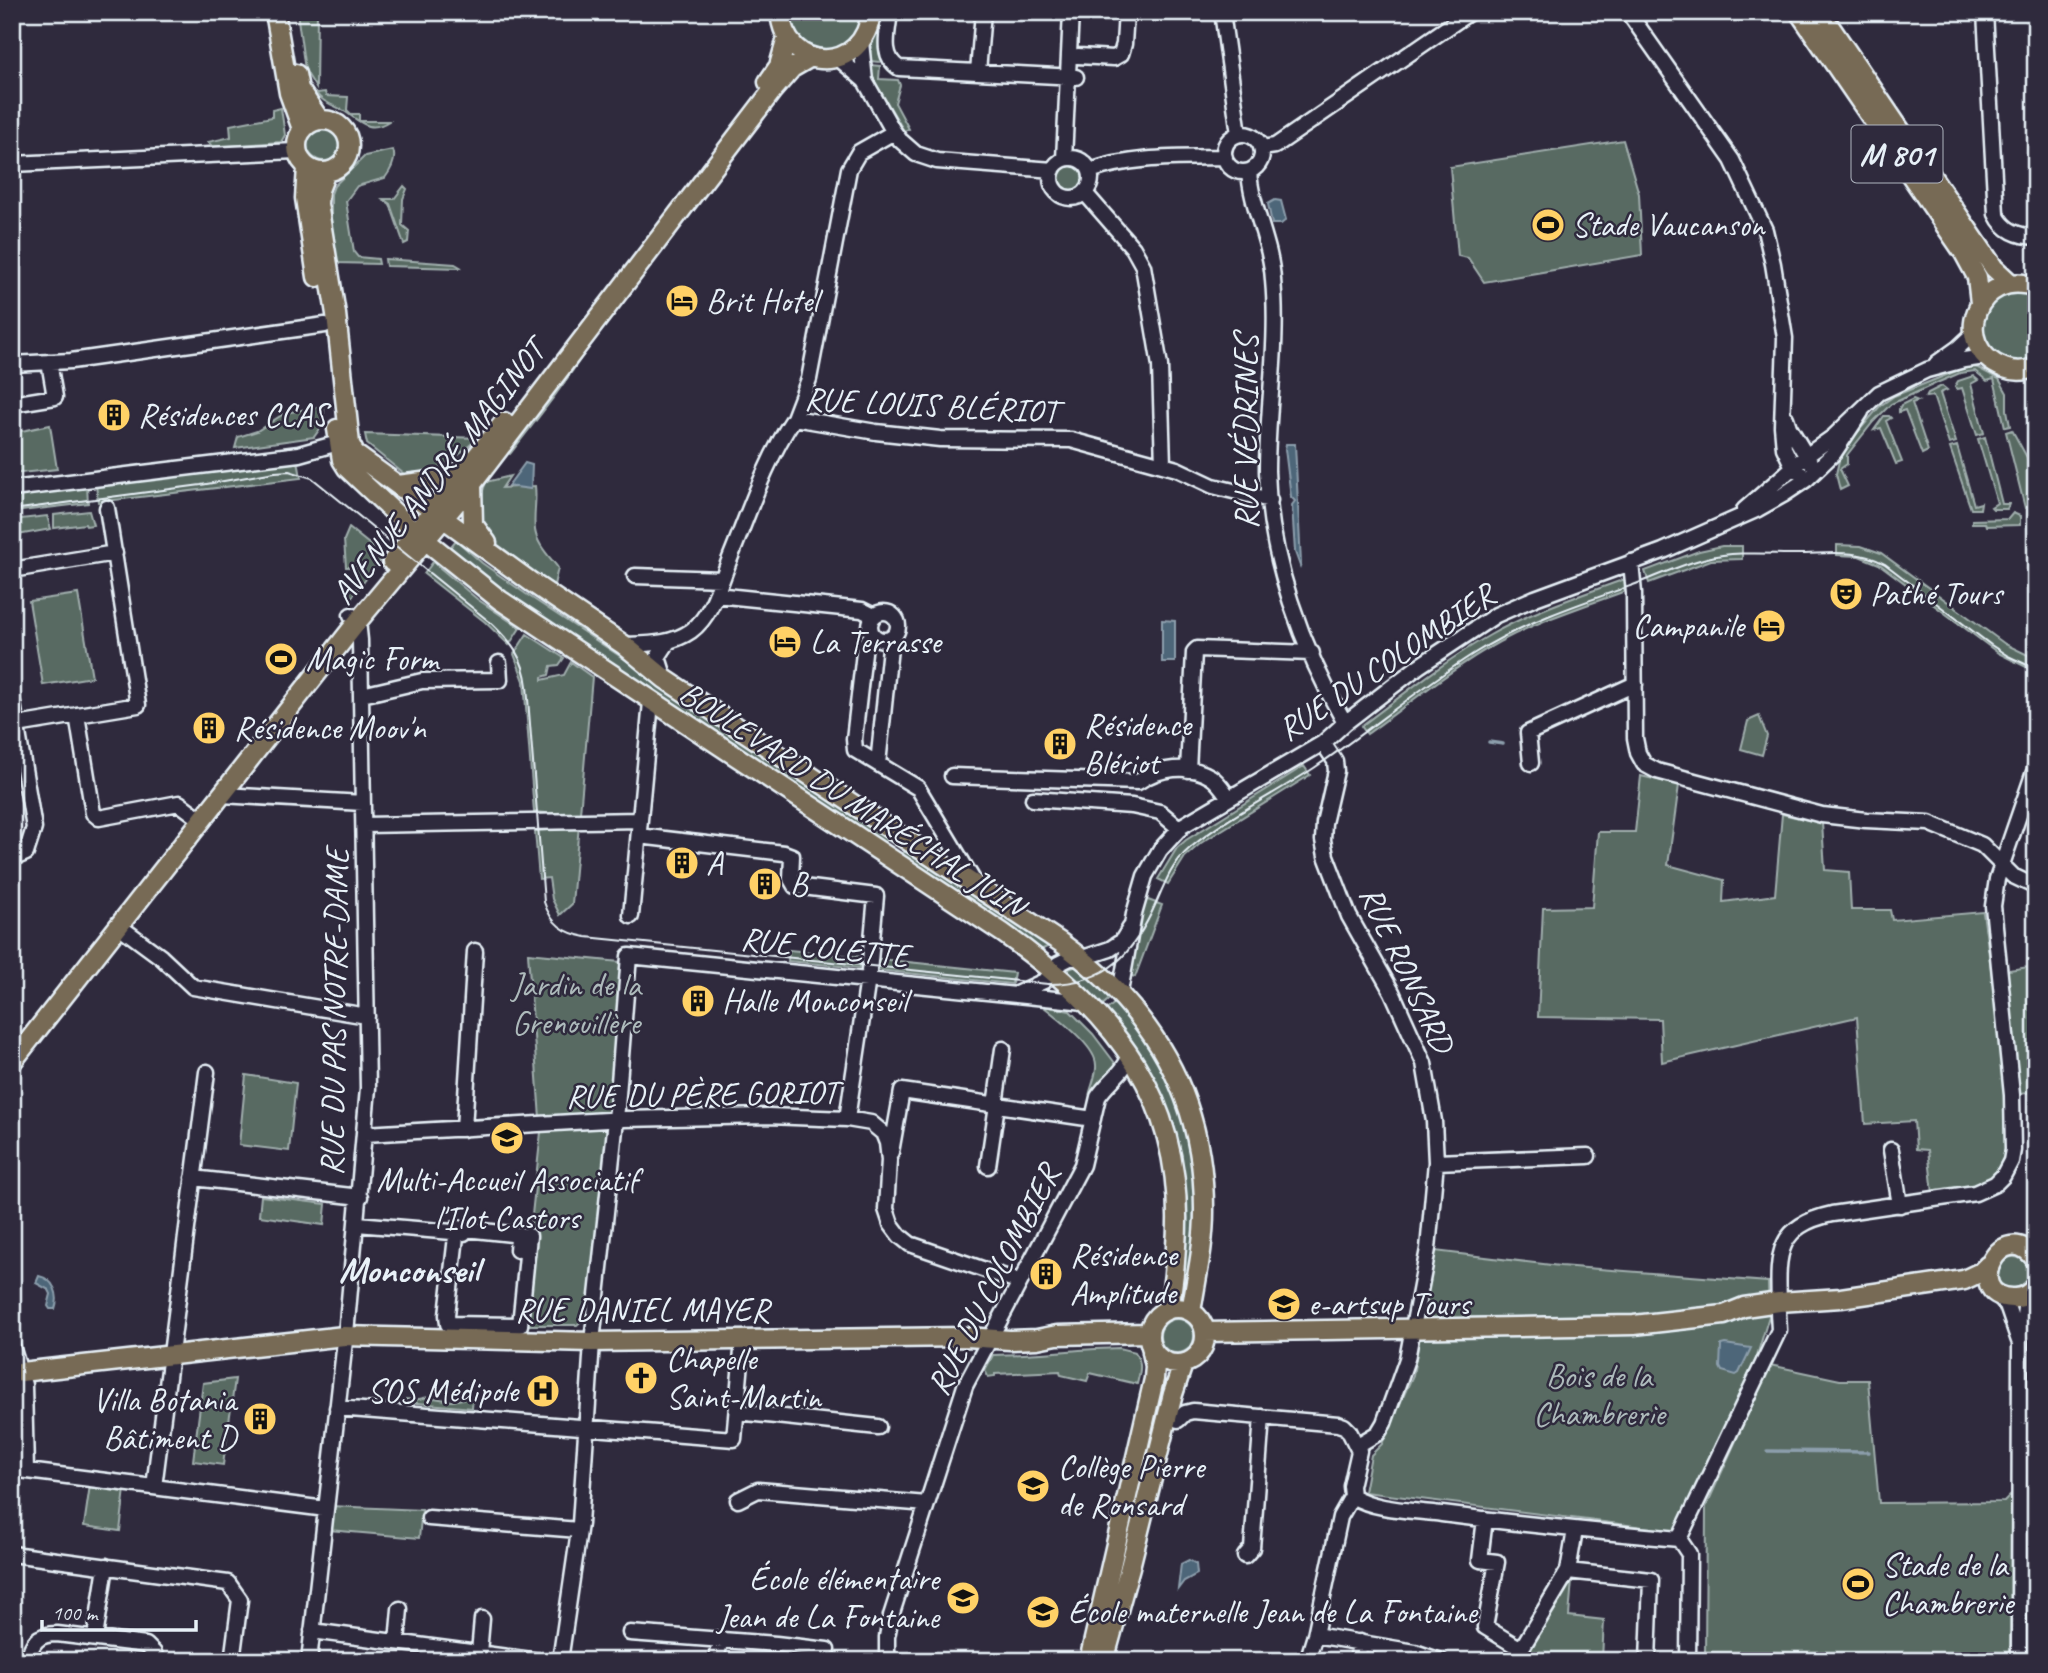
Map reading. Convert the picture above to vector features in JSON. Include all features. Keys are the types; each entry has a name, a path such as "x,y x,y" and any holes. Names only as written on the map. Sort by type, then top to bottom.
{"main road":[{"path":"275,12 289,93 302,129"},
{"path":"285,12 299,89 320,119"},
{"path":"780,12 781,26 786,38 802,53 825,60 850,52 861,41 870,24 871,12"},
{"name":"M 801","path":"1799,12 1964,253 1977,277 1980,303 1974,317 1973,333"},
{"name":"M 801","path":"1820,12 1994,268 2010,283"},
{"name":"AVENUE ANDRÉ MAGINOT","path":"469,477 517,407 775,74 786,38"},
{"name":"AVENUE ANDRÉ MAGINOT","path":"12,1050 469,477 772,91 792,68 811,57"},
{"path":"307,167 326,172 340,166 345,160 349,140 335,122 320,119 307,124 298,136 296,151 307,167 305,198 344,444 398,485 429,526"},
{"path":"326,172 319,190 318,204 336,314 344,444 342,460 347,468 376,493 429,526"},
{"path":"1980,303 1993,290 2010,283 2025,283 2036,287"},
{"path":"1973,333 1978,348 1992,364 2012,371 2036,367"},
{"name":"AVENUE ANDRÉ MAGINOT","path":"398,485 469,477"},
{"name":"BOULEVARD DU MARÉCHAL JUIN","path":"469,477 473,524 482,539 531,582 624,645 665,679 898,831 1083,958 1120,992 1149,1027 1165,1054 1184,1095 1196,1141 1204,1214 1191,1312"},
{"name":"BOULEVARD DU MARÉCHAL JUIN","path":"429,526 456,537 512,575 531,582"},
{"name":"BOULEVARD DU MARÉCHAL JUIN","path":"429,526 490,593 1003,933 1085,1002 1130,1055 1149,1087 1164,1121 1175,1168 1178,1225 1168,1309"},
{"name":"AVENUE ANDRÉ MAGINOT","path":"12,1062 119,926 199,817 222,795 354,618"},
{"path":"1205,1332 1634,1325 1724,1315 1744,1307 1779,1307 1968,1279 1989,1265 1999,1251 2012,1247 2028,1251 2036,1260"},
{"path":"1989,1265 1987,1274 1995,1290"},
{"path":"1968,1279 2015,1299 2033,1289"},
{"path":"1089,1661 1154,1379 1155,1366 1152,1352 1148,1333 1155,1318 1168,1309 1184,1309 1198,1317 1205,1332 1205,1341 1197,1356 1183,1364 1166,1362 1152,1352"},
{"name":"RUE DANIEL MAYER","path":"17,1373 344,1336 592,1342 1022,1339 1057,1335 1148,1333"},
{"path":"1104,1661 1183,1364"}],"street":[{"path":"890,12 886,55 891,63 899,68 1072,77"},
{"path":"978,72 982,12"},
{"path":"838,58 865,81 894,132 916,154 937,161 1063,162 1083,161 1090,170 1090,186 1085,193 1072,198 1058,193 1051,182 1063,162 1072,77 1071,12"},
{"path":"1072,77 1077,56 1080,12"},
{"path":"1077,56 1114,58 1121,54 1126,12"},
{"path":"1222,12 1239,134"},
{"path":"1262,148 1275,146 1470,12"},
{"path":"1628,12 1732,160 1765,230 1786,338 1782,426 1784,448 1793,467 1812,475"},
{"path":"1985,12 1996,214 2003,225 2018,235 2034,237"},
{"path":"861,41 865,81"},
{"path":"794,418 809,379 849,169 859,152 894,132"},
{"path":"1239,134 1251,135 1262,148 1258,164 1249,171 1243,172 1231,167 1225,157 1229,140 1239,134"},
{"path":"12,164 296,151"},
{"path":"1090,170 1129,162 1225,157"},
{"name":"RUE VÉDRINES","path":"1249,171 1250,186 1261,219 1273,279 1273,369 1268,453 1275,552 1298,623 1328,692 1345,723"},
{"path":"1085,193 1133,248 1143,266 1160,366 1163,465"},
{"path":"12,365 325,325"},
{"name":"RUE DU COLOMBIER","path":"1927,370 1958,348 1973,333"},
{"name":"RUE DU COLOMBIER","path":"1736,518 1806,456 1833,438 1879,393 1927,370 1964,359 1985,357"},
{"path":"12,404 55,397 49,362"},
{"path":"1784,410 1788,428 1806,456 1812,475"},
{"name":"RUE DU COLOMBIER","path":"1120,992 1131,927 1145,876 1160,850 1180,829 1323,743 1419,666 1496,615 1758,509 1812,475 1833,453 1861,412"},
{"name":"RUE LOUIS BLÉRIOT","path":"624,645 668,642 692,630 701,621 716,595 777,444 794,418 940,439 1071,440 1185,472 1213,486 1270,500"},
{"path":"12,489 299,454 344,444"},
{"path":"17,725 138,705 107,508"},
{"path":"12,570 114,553"},
{"path":"1631,562 1635,738 1644,764 1657,771 1822,815 1928,823 1982,845 2019,880 2036,887"},
{"path":"635,576 722,579"},
{"path":"716,595 862,610 874,616 887,613 895,618 898,626 891,638 878,764"},
{"path":"874,616 870,624 873,635 883,640 891,638"},
{"name":"RUE DU PAS NOTRE-DAME","path":"309,1661 360,1197 368,1088 362,695 354,618"},
{"path":"873,635 865,644 855,750 918,788 976,885"},
{"path":"665,679 659,657 668,642"},
{"path":"1188,769 1194,652 1197,649 1312,653"},
{"path":"362,695 422,681 500,680 499,663"},
{"path":"1531,763 1528,733 1635,684"},
{"path":"12,697 17,725 19,778 34,828 26,853 12,859"},
{"path":"631,916 651,702"},
{"path":"77,715 93,813 99,818 179,803 199,817"},
{"name":"RUE RONSARD","path":"1323,743 1335,761 1336,771 1324,823 1326,856 1349,916 1392,992 1424,1063 1434,1121 1436,1162 1428,1249 1414,1330 1407,1359 1384,1423 1378,1433 1358,1445"},
{"path":"1679,1539 1779,1330 1779,1259 1787,1239 1797,1227 1812,1219 1832,1214 1957,1197 1986,1189 2003,1176 2011,1161 2014,1140 2012,1095 1993,906 1997,879 2036,766"},
{"path":"953,776 1138,782 1158,770 1188,769 1210,776 1229,798"},
{"path":"222,795 363,803"},
{"path":"1033,799 1132,806 1160,812 1180,829"},
{"path":"364,825 640,820"},
{"path":"882,854 898,831"},
{"path":"639,836 784,853 792,856 791,879 795,886 876,896 868,979 847,1119"},
{"path":"1982,845 2009,840"},
{"path":"119,926 161,957 193,987 367,1016"},
{"path":"1015,994 1044,981 1058,964 1070,958 1083,958 1110,949 1122,940 1131,927"},
{"path":"464,1129 475,951"},
{"name":"RUE COLETTE","path":"617,1120 629,956 1085,1002"},
{"path":"988,1166 1003,1049"},
{"name":"RUE DU COLOMBIER","path":"887,1661 887,1637 891,1616 965,1386 1082,1165 1098,1097 1125,1069 1130,1055"},
{"path":"154,1487 207,1072"},
{"path":"889,1160 902,1091 1093,1119"},
{"path":"871,1123 900,1106"},
{"name":"RUE DU PÈRE GORIOT","path":"365,1134 617,1120 768,1116 847,1119 871,1123 883,1133 889,1160 886,1209 891,1224 900,1236 910,1244 1020,1282"},
{"path":"560,1661 579,1530 592,1342 617,1120"},
{"path":"1891,1150 1900,1205"},
{"path":"1436,1162 1588,1156"},
{"path":"193,1178 360,1197"},
{"path":"357,1224 457,1232"},
{"path":"457,1228 529,1236 521,1243 520,1325 448,1324 457,1232 457,1228"},
{"path":"2019,1661 2018,1319 2033,1289"},
{"path":"1995,1290 2018,1319"},
{"path":"337,1408 734,1439 743,1339"},
{"path":"12,1346 17,1373 19,1470 326,1509"},
{"path":"1178,1420 1185,1413 1193,1411 1344,1426 1358,1445 1358,1458 1351,1486 1352,1496 1340,1517 1307,1661"},
{"path":"737,1412 878,1427"},
{"path":"2020,1418 2036,1416"},
{"path":"1245,1556 1252,1548 1262,1417"},
{"path":"738,1500 758,1490 927,1504"},
{"path":"1352,1496 1382,1506 1575,1530 1679,1539"},
{"path":"429,1518 579,1530"},
{"path":"1485,1519 1480,1559 1497,1562 1485,1627 1517,1655 1568,1571 1575,1530"},
{"path":"1679,1539 1689,1554 1688,1661"},
{"path":"12,1554 228,1583 240,1600 232,1661"},
{"path":"95,1638 106,1566"},
{"path":"1568,1571 1651,1580 1648,1661"},
{"path":"397,1642 400,1609"},
{"path":"479,1653 482,1619"},
{"path":"312,1631 540,1661"},
{"path":"629,1633 827,1650"},
{"path":"28,1661 35,1640 44,1634 146,1645 157,1661"},
{"path":"1315,1635 1423,1653 1440,1661"},
{"path":"715,1661 720,1640"},
{"path":"1357,1661 1360,1642"}],"green space":[{"path":"297,12 317,12 316,88 305,70"},
{"path":"789,12 861,12 859,28 851,40 839,48 826,51 812,49 800,42 792,30"},
{"path":"878,12 885,12 882,59 879,62 870,61"},
{"path":"870,65 880,66 879,79 898,80 900,85 895,103 909,129 904,131 875,82"},
{"path":"325,92 326,96 348,97 347,110 351,114 359,114 359,121 389,121 376,126 365,125 325,102 316,93"},
{"path":"281,108 285,135 281,142 213,147 208,142 231,137 230,125 272,117 272,110"},
{"path":"324,127 336,132 341,144 336,156 324,161 312,156 307,144 312,132"},
{"name":"Stade Vaucanson","path":"1623,140 1639,194 1642,255 1484,282 1468,258 1458,256 1450,167"},
{"path":"393,150 394,161 385,178 357,186 346,201 354,252 358,257 378,259 379,264 337,263 331,221 331,194 334,186 365,156"},
{"path":"1071,165 1081,169 1085,179 1081,189 1071,193 1061,189 1057,179 1061,169"},
{"path":"404,186 407,189 403,199 402,225 409,231 408,242 404,244 390,204 383,199 394,199"},
{"path":"385,259 455,264 462,268 386,266"},
{"path":"2019,291 2036,296 2036,357 2019,362 2004,360 1993,352 1985,341 1981,328 1989,303 2002,294"},
{"path":"593,339 564,383 510,454 505,451"},
{"path":"1969,366 1999,379 2007,393 2010,426 2005,427 1994,379 1987,381 1975,371 1960,373 1891,404 1847,455 1847,464 1840,469 1848,486 1840,490 1836,474 1841,452 1880,406 1894,396"},
{"path":"1973,376 1978,380 1971,384 1984,433 1977,435 1962,388 1956,389 1955,386 1958,381"},
{"path":"1942,386 1947,390 1940,393 1956,442 1949,444 1933,396 1926,397 1928,393"},
{"path":"1913,399 1918,401 1912,403 1928,451 1922,454 1905,410 1899,412 1901,405"},
{"path":"324,406 324,423 314,437 235,448 238,437 257,431 285,413"},
{"path":"1884,416 1891,418 1886,421 1902,462 1896,464 1881,428 1874,430"},
{"path":"50,425 57,469 12,474 12,433"},
{"path":"2012,430 2029,461 2035,500 2025,508 2006,432"},
{"path":"365,434 478,438 435,471 415,475 404,474 367,444"},
{"path":"1985,437 2002,504 2009,504 2007,509 1991,507 1997,503 1978,439"},
{"path":"1957,446 1974,505 1981,503 1980,509 1971,509 1950,448"},
{"path":"298,460 301,478 98,502 96,485"},
{"path":"510,476 502,488 535,486 535,530 541,546 558,568 554,585 508,556 486,533 481,519 480,502 486,482"},
{"path":"87,486 88,503 12,512 12,495"},
{"path":"89,511 93,525 54,528 54,515"},
{"path":"2013,513 2020,516 2020,525 1986,526 1985,523 1972,523 1972,520 2008,519"},
{"path":"47,516 51,529 12,536 12,520"},
{"path":"349,528 384,556 352,597 349,595 349,589 357,587 355,567 346,567 344,540"},
{"path":"456,540 482,563 526,594 890,835 882,847 549,625 447,551"},
{"path":"1837,545 1861,546 1881,553 2005,644 2036,659 2036,672 1998,653 1879,564 1859,556 1837,555"},
{"path":"1722,546 1742,546 1742,559 1711,560 1649,583 1645,571 1699,551"},
{"path":"433,562 477,599 520,628 509,645 485,622 424,574"},
{"path":"1625,579 1628,590 1546,620 1499,642 1448,674 1367,734 1361,726 1440,667 1506,626"},
{"path":"78,594 92,677 43,685 29,601"},
{"path":"527,634 564,658 559,665 551,666 549,675 542,677 542,680 564,675 571,662 592,677 572,904 560,915 552,899 549,878 539,879 535,831 546,830 545,813 534,812 524,681 514,654"},
{"path":"1759,716 1767,736 1762,755 1741,749 1748,721"},
{"path":"1304,766 1310,775 1201,843 1185,857 1168,884 1158,879 1177,848 1186,840"},
{"path":"1641,776 1679,785 1668,865 1724,880 1723,902 1775,895 1782,814 1822,823 1825,870 1849,872 1851,910 1890,910 1892,920 1983,912 2005,1091 2005,1157 1999,1174 1993,1180 1968,1189 1933,1193 1928,1150 1916,1149 1914,1121 1865,1124 1857,1017 1662,1062 1660,1019 1538,1017 1543,908 1592,907 1598,832 1635,832"},
{"path":"908,847 1054,944 1036,952 899,859"},
{"path":"1143,901 1162,905 1135,977 1126,974"},
{"path":"789,950 861,957 860,968 788,961"},
{"name":"Jardin de la Grenouillère","path":"528,953 620,962 620,967 624,967 612,1111 589,1314 577,1325 520,1325 541,1132"},
{"path":"878,959 1014,973 1012,984 878,970"},
{"path":"1079,965 1114,995 1099,1008 1064,971"},
{"path":"2036,966 2036,1091 2016,1095 2002,971"},
{"path":"1118,1000 1154,1047 1179,1101 1187,1130 1197,1190 1198,1219 1189,1283 1179,1281 1181,1169 1103,1013"},
{"path":"1043,1006 1070,1011 1093,1034 1118,1067 1090,1092 1096,1065 1090,1049"},
{"path":"246,1075 296,1083 289,1151 239,1145"},
{"path":"261,1196 326,1204 324,1225 259,1216"},
{"name":"Bois de la Chambrerie","path":"1435,1251 1560,1266 1768,1282 1769,1316 1756,1359 1675,1531 1364,1492 1371,1455 1382,1444 1413,1375"},
{"path":"2013,1257 2025,1262 2030,1274 2025,1286 2013,1291 2001,1286 1996,1274 2001,1262"},
{"path":"1177,1319 1189,1324 1194,1336 1189,1348 1177,1353 1165,1348 1160,1336 1165,1324"},
{"path":"1119,1348 1135,1352 1138,1356 1140,1368 1137,1384 1090,1373 1087,1381 1061,1375 1060,1371 995,1374 988,1377 985,1370 993,1355"},
{"name":"Stade de la Chambrerie","path":"1770,1365 1840,1380 1868,1380 1879,1503 2004,1502 2011,1495 2010,1661 1705,1661 1706,1507"},
{"path":"235,1379 223,1465 193,1461 203,1383"},
{"path":"428,1397 452,1401 473,1397 472,1408 406,1402 406,1399"},
{"path":"1152,1418 1160,1420 1101,1661 1115,1582"},
{"path":"90,1485 125,1489 120,1531 84,1526"},
{"path":"330,1506 422,1510 419,1538 329,1530"},
{"path":"1572,1580 1569,1616 1604,1620 1602,1660 1605,1661 1522,1661"}],"water":[{"path":"1275,200 1281,201 1286,220 1281,224 1272,224 1268,204"},
{"path":"1286,444 1295,444 1300,566 1295,552 1292,505 1295,501 1291,497 1285,449"},
{"path":"525,463 532,465 531,489 508,486"},
{"path":"1162,620 1175,621 1175,662 1162,662"},
{"path":"39,1276 49,1280 54,1288 57,1298 55,1309 48,1306 51,1294 49,1290 36,1283"},
{"path":"1721,1345 1751,1348 1736,1375 1722,1371 1720,1367"},
{"path":"1189,1560 1196,1564 1197,1574 1184,1581 1178,1589 1181,1564"}],"waterway":[{"path":"1489,742 1503,744"},
{"path":"1767,1451 1869,1452"}],"tram line":[{"path":"12,510 201,485 275,472 289,471 312,478 491,623 515,651 523,667 527,686 544,902 550,916 559,926 586,937 1048,984 1069,983 1088,978 1117,962 1139,936 1170,873 1190,848 1235,816 1314,768 1473,654 1551,615 1688,563 1740,554 1842,553 1875,559 1991,645 2036,669"}],"place":[{"name":"Stade Vaucanson","path":"1548,225"},
{"name":"Brit Hotel","path":"682,301"},
{"name":"Résidences CCAS","path":"114,415"},
{"name":"Pathé Tours","path":"1846,594"},
{"name":"Campanile","path":"1769,626"},
{"name":"La Terrasse","path":"785,642"},
{"name":"Magic Form","path":"281,659"},
{"name":"Résidence Moov'n","path":"209,728"},
{"name":"Résidence Blériot","path":"1060,744"},
{"name":"A","path":"682,863"},
{"name":"B","path":"765,884"},
{"name":"Halle Monconseil","path":"698,1001"},
{"name":"Multi-Accueil Associatif l'Ilot Castors","path":"507,1138"},
{"name":"Résidence Amplitude","path":"1046,1274"},
{"name":"e-artsup Tours","path":"1284,1304"},
{"name":"Chapelle Saint-Martin","path":"641,1378"},
{"name":"SOS Médipole","path":"543,1391"},
{"name":"Villa Botania Bâtiment D","path":"260,1419"},
{"name":"Collège Pierre de Ronsard","path":"1033,1486"},
{"name":"Stade de la Chambrerie","path":"1858,1584"},
{"name":"École élémentaire Jean de La Fontaine","path":"963,1598"},
{"name":"École maternelle Jean de La Fontaine","path":"1043,1612"}],"district":[{"name":"Monconseil","path":"409,1269"}]}
